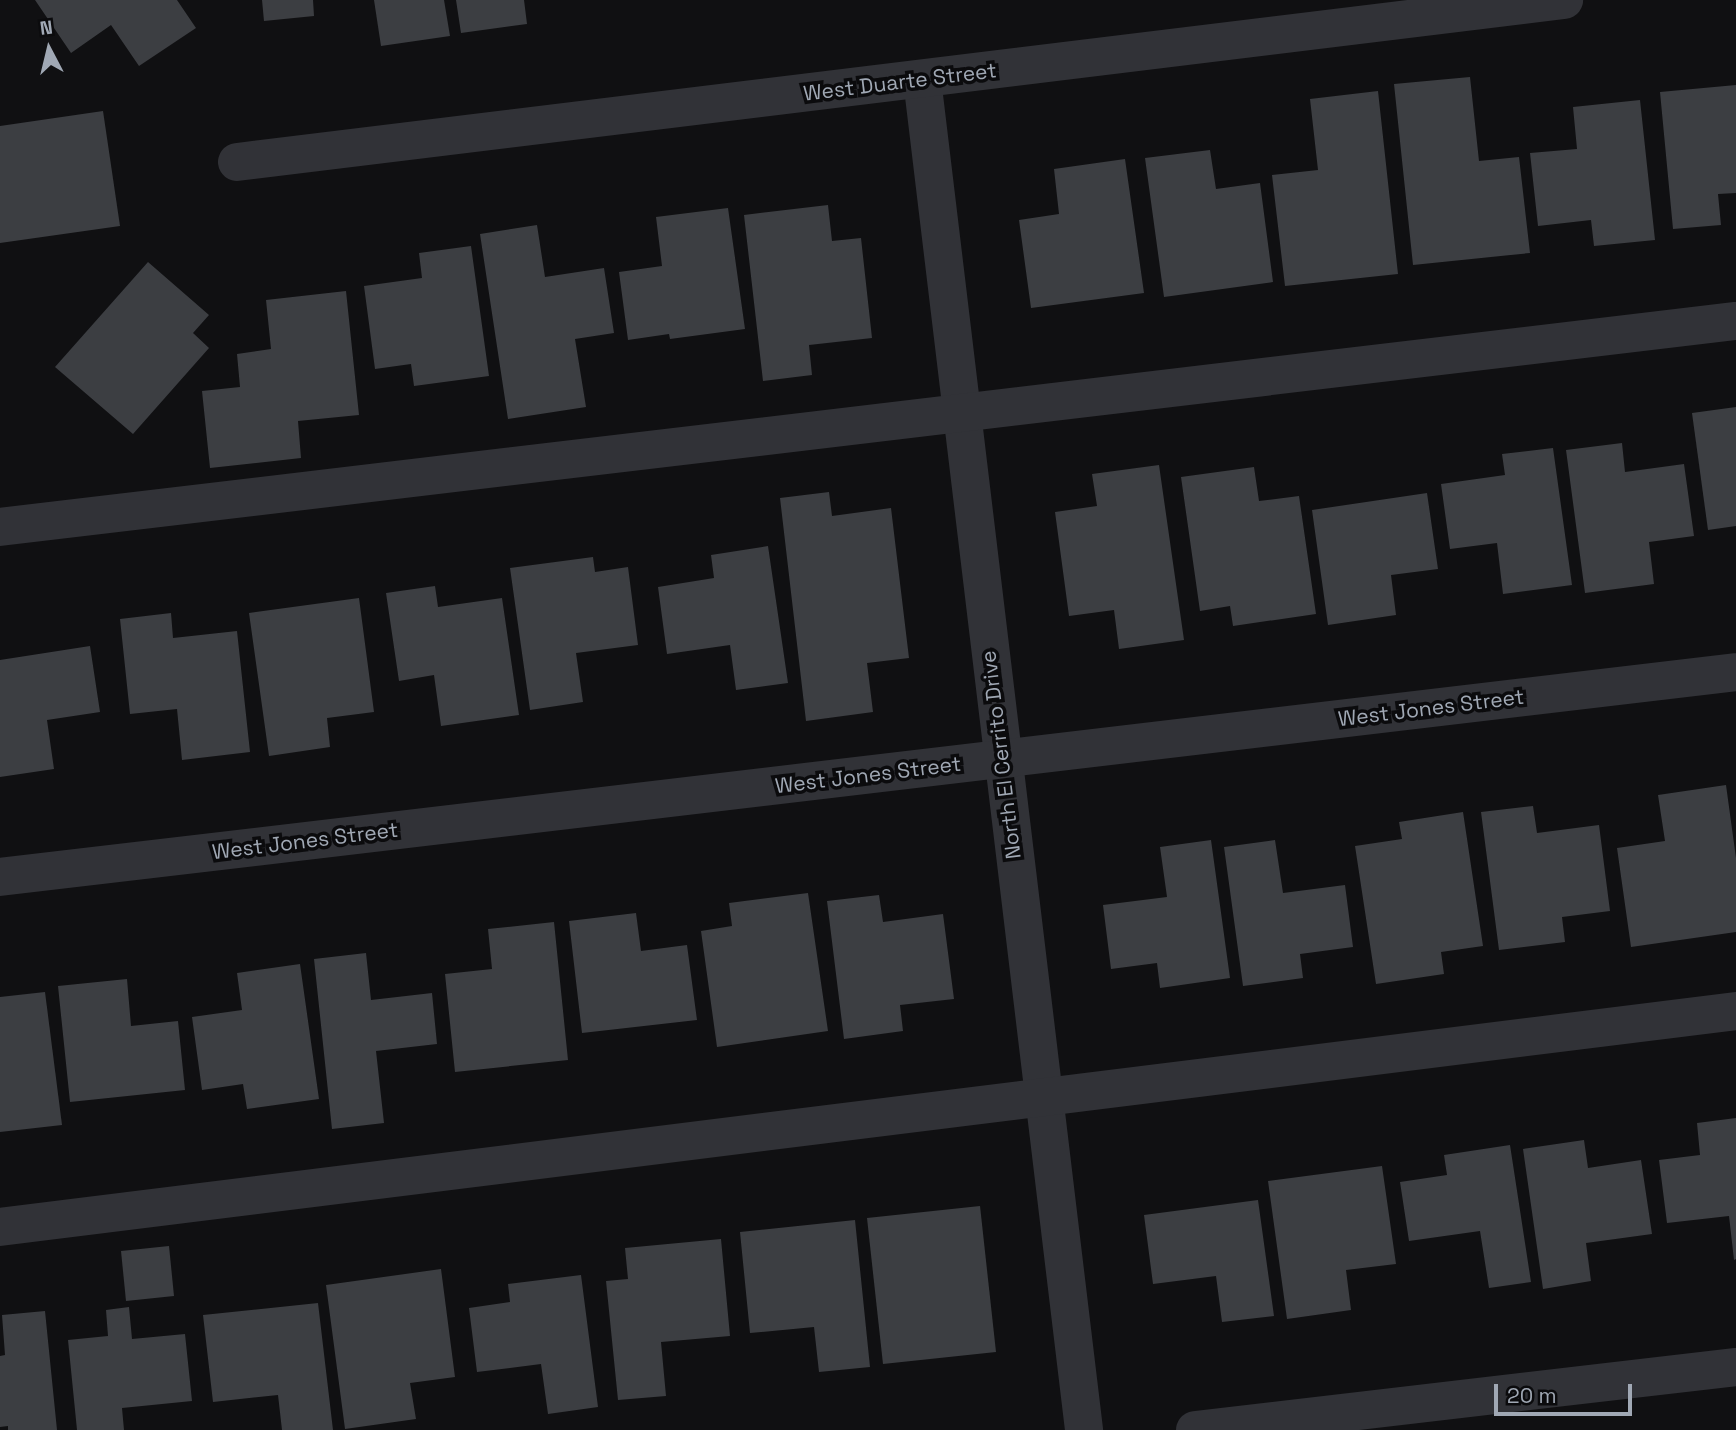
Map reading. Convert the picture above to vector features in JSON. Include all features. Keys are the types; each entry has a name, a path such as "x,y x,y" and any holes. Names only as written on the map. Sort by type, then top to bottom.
{"street":[{"name":"West Duarte Street","path":"237,162 1564,0"},
{"name":"North El Cerrito Drive","path":"922,79 1001,760 1084,1430"},
{"path":"0,527 1736,321"},
{"name":"West Jones Street","path":"0,877 1736,672"},
{"path":"0,1227 1736,1011"},
{"path":"1195,1430 1736,1367"}],"building":[{"path":"35,0 177,0 196,28 139,66 111,25 71,53"},
{"path":"262,0 313,0 314,16 264,21"},
{"path":"374,0 444,0 450,36 381,46"},
{"path":"456,0 524,0 527,24 461,33"},
{"path":"1470,77 1479,161 1519,157 1530,253 1413,265 1394,84"},
{"path":"1736,85 1736,193 1718,194 1721,225 1673,229 1660,92"},
{"path":"1378,91 1398,274 1285,286 1272,175 1318,170 1310,99"},
{"path":"1640,100 1655,240 1594,246 1591,220 1538,226 1530,153 1577,149 1573,107"},
{"path":"103,111 120,226 0,243 0,126"},
{"path":"1210,150 1216,189 1260,183 1273,282 1164,297 1145,158"},
{"path":"1125,159 1144,293 1031,308 1019,220 1059,214 1054,169"},
{"path":"828,205 832,241 861,238 872,338 809,345 812,375 763,381 744,215"},
{"path":"728,208 745,329 670,339 669,334 628,340 619,272 662,266 656,217"},
{"path":"537,225 545,277 604,268 614,333 575,339 586,407 508,419 480,234"},
{"path":"471,246 489,376 414,386 411,364 375,369 364,286 422,278 419,253"},
{"path":"148,262 209,315 193,333 209,348 133,434 55,367"},
{"path":"346,291 359,415 298,421 301,458 210,468 202,391 240,387 237,354 271,349 266,300"},
{"path":"1736,407 1736,526 1708,530 1692,413"},
{"path":"1622,443 1625,472 1684,464 1694,536 1649,542 1654,584 1585,593 1566,450"},
{"path":"1553,448 1572,585 1503,594 1497,543 1450,549 1441,484 1505,475 1502,454"},
{"path":"1159,465 1184,640 1119,649 1114,610 1069,616 1055,512 1097,506 1092,474"},
{"path":"1254,467 1259,501 1299,496 1316,614 1233,626 1230,606 1200,611 1181,477"},
{"path":"829,492 832,516 891,508 909,658 867,663 873,712 806,721 780,498"},
{"path":"1427,493 1438,569 1391,575 1396,615 1328,625 1312,510"},
{"path":"768,546 788,683 736,690 730,645 667,654 658,587 714,578 711,555"},
{"path":"593,557 595,572 628,567 638,645 576,653 583,702 530,710 510,568"},
{"path":"435,586 438,607 502,598 519,715 441,726 434,675 399,681 386,593"},
{"path":"359,598 374,712 327,718 330,747 269,756 249,613"},
{"path":"171,613 173,638 237,631 250,752 182,760 177,709 130,714 120,619"},
{"path":"90,646 100,712 47,720 54,769 0,777 0,660"},
{"path":"1726,785 1736,858 1736,932 1631,947 1617,848 1665,841 1658,795"},
{"path":"1533,806 1537,833 1599,825 1610,911 1562,917 1565,942 1499,950 1481,812"},
{"path":"1463,812 1483,946 1441,952 1444,974 1376,984 1355,846 1402,839 1399,822"},
{"path":"1211,840 1230,978 1160,988 1157,963 1111,969 1103,905 1167,897 1160,847"},
{"path":"1275,840 1283,893 1345,885 1353,947 1300,954 1303,978 1243,986 1224,847"},
{"path":"808,893 828,1031 717,1047 701,931 732,926 729,903"},
{"path":"879,895 883,922 943,914 954,999 900,1005 903,1031 844,1039 827,901"},
{"path":"636,913 641,951 687,945 697,1020 582,1033 569,921"},
{"path":"554,922 568,1060 455,1072 445,974 492,969 488,929"},
{"path":"366,953 371,1000 432,993 437,1044 376,1051 384,1123 332,1129 314,959"},
{"path":"300,964 319,1099 247,1109 243,1084 202,1090 192,1017 242,1010 237,973"},
{"path":"127,979 131,1026 178,1021 185,1090 70,1102 58,986"},
{"path":"45,992 62,1125 0,1132 0,997"},
{"path":"1736,1118 1734,1260 1729,1216 1667,1223 1659,1160 1700,1155 1697,1123"},
{"path":"1584,1140 1588,1168 1641,1160 1652,1234 1586,1243 1591,1281 1543,1289 1523,1149"},
{"path":"1510,1145 1531,1282 1489,1288 1480,1231 1409,1241 1400,1182 1447,1175 1444,1155"},
{"path":"1382,1166 1396,1264 1346,1270 1351,1310 1287,1319 1268,1181"},
{"path":"1258,1200 1274,1316 1222,1322 1216,1276 1153,1284 1144,1215"},
{"path":"980,1206 996,1352 883,1364 867,1218"},
{"path":"855,1220 870,1367 819,1372 814,1327 750,1333 740,1232"},
{"path":"721,1239 730,1336 661,1342 666,1396 618,1400 606,1281 628,1279 625,1248"},
{"path":"169,1246 174,1296 126,1301 121,1251"},
{"path":"441,1269 455,1377 410,1383 416,1419 345,1429 326,1285"},
{"path":"581,1275 598,1407 548,1414 541,1364 477,1372 469,1308 510,1302 508,1284"},
{"path":"318,1303 333,1430 282,1430 278,1395 213,1402 203,1315"},
{"path":"129,1307 132,1339 185,1334 192,1401 122,1408 124,1430 77,1430 68,1340 108,1336 106,1310"},
{"path":"45,1311 57,1430 8,1430 8,1426 0,1427 0,1356 5,1355 2,1315"}]}
